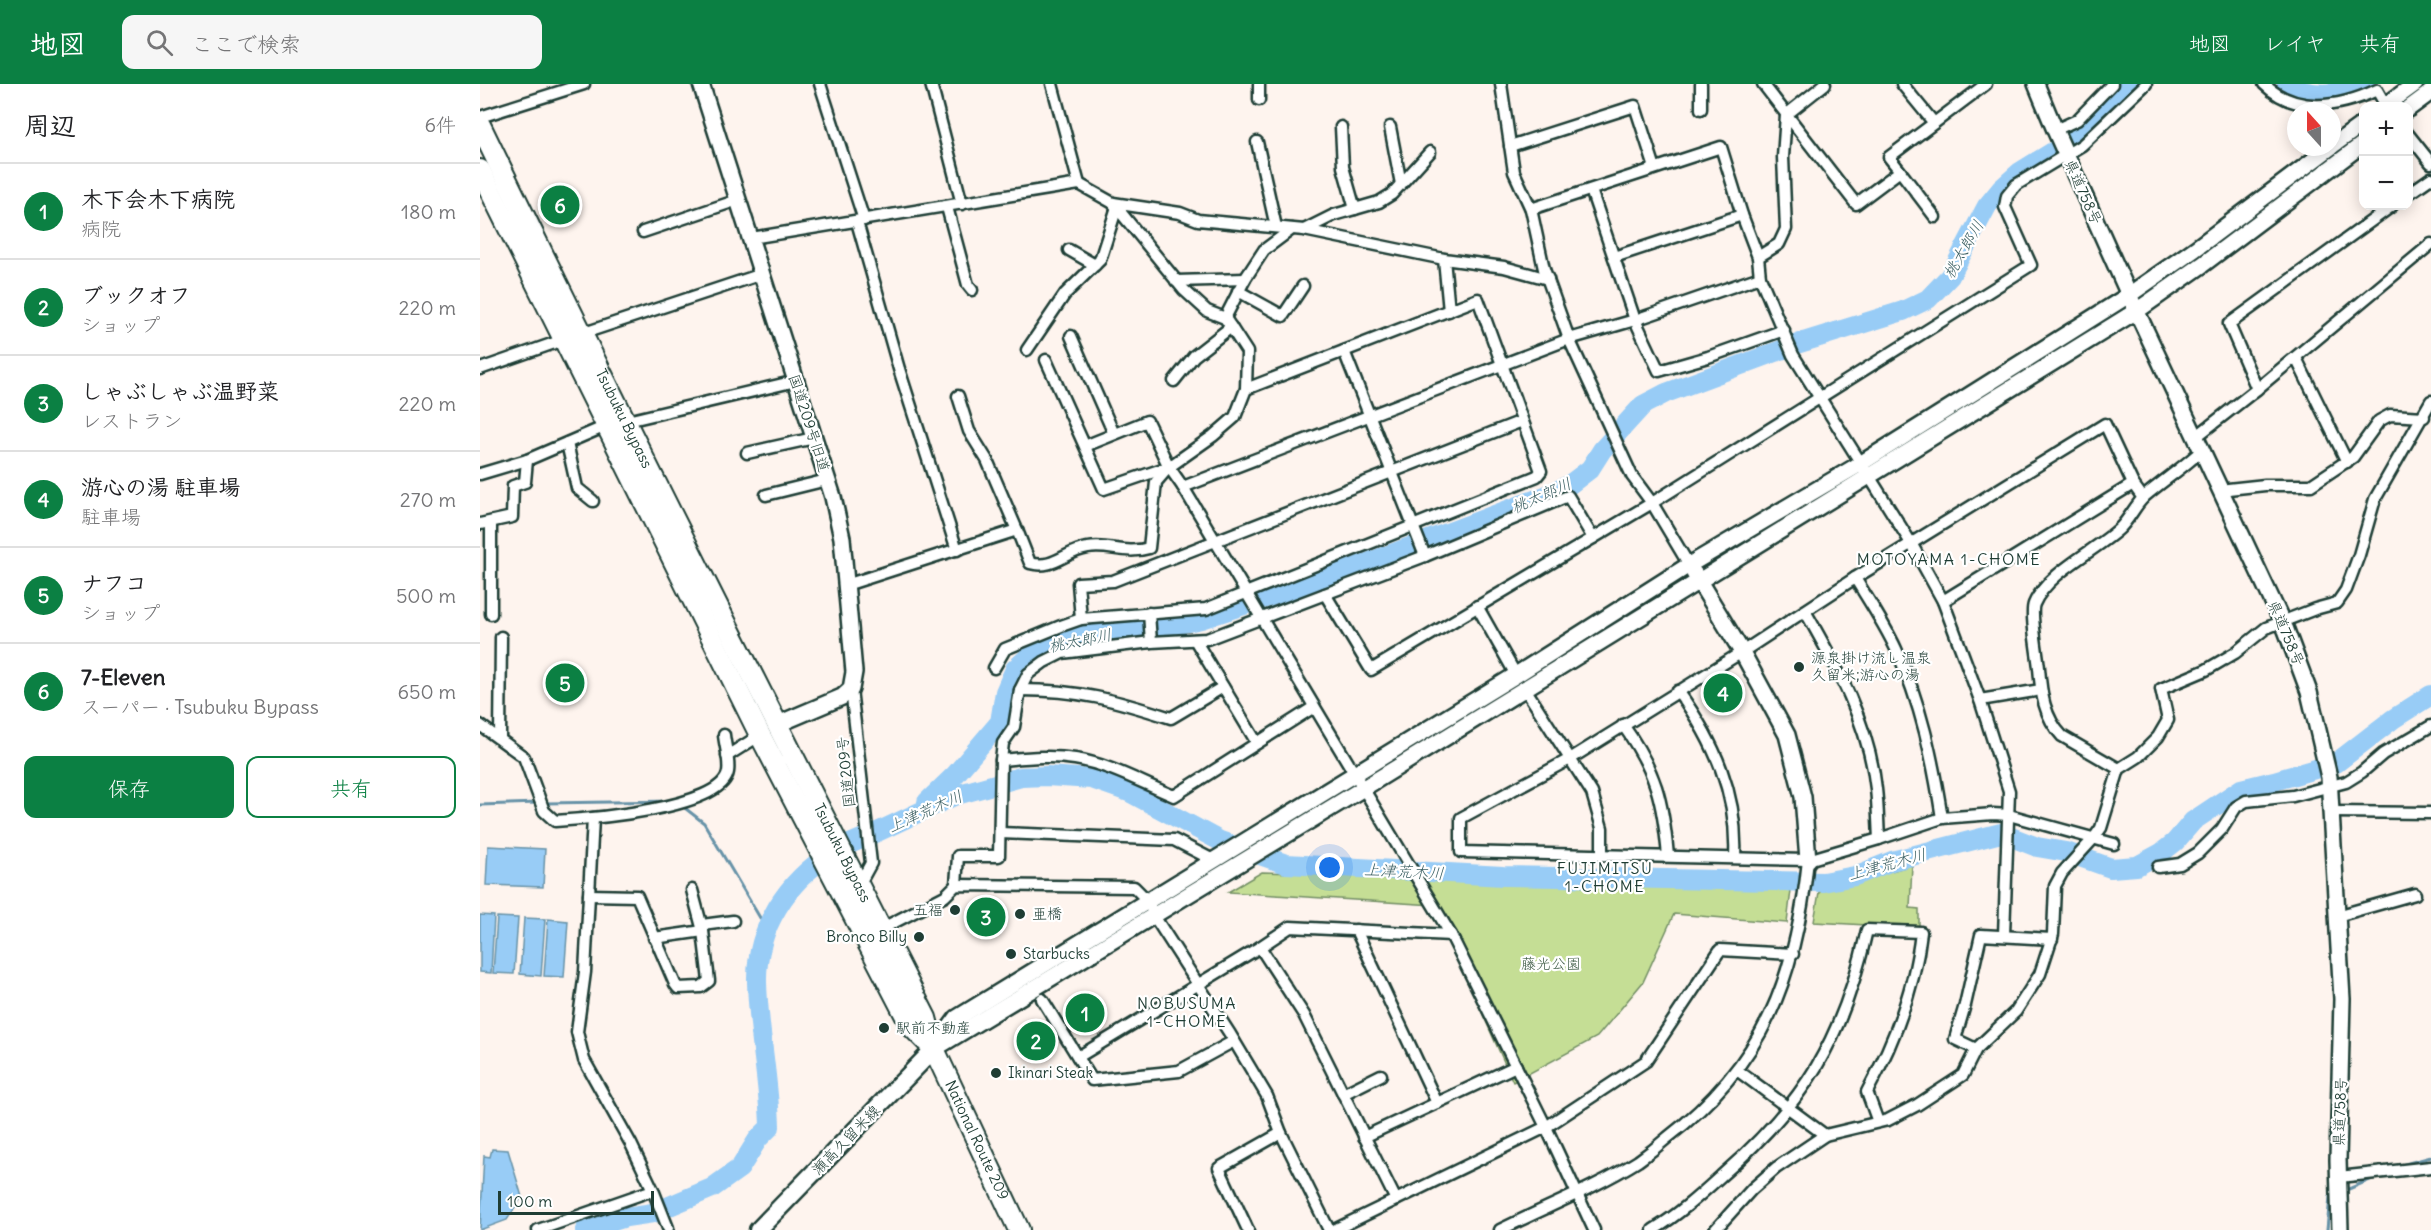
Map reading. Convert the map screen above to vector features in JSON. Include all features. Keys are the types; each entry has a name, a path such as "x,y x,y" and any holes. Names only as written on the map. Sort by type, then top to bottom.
{"highway":[{"name":"Tsubuku Bypass","path":"480,125 572,337 606,426 851,890 911,1026 934,1049"},
{"name":"Tsubuku Bypass","path":"480,170 572,337 625,421 768,730"},
{"name":"Tsubuku Bypass","path":"851,890 881,929 926,1018 934,1049"},
{"name":"National Route 209","path":"934,1049 1019,1230"}],"main road":[{"name":"瀬高久留米線","path":"758,1230 934,1049"}],"street":[{"path":"480,117 584,84"},
{"name":"国道209号旧道","path":"701,84 814,438 842,538 854,672 851,689"},
{"path":"820,84 860,221 899,369 957,550"},
{"path":"931,84 962,204"},
{"path":"1052,84 1079,184"},
{"path":"1259,84 1259,100"},
{"path":"1500,1230 1640,1160 1692,1120 1737,1070 1764,1030 1793,954 1808,860 1803,797 1786,735 1742,652 1652,503 1632,476 1569,339 1548,279 1531,209 1514,172 1501,84"},
{"path":"1701,84 1701,109"},
{"path":"1763,84 1856,204 1900,171"},
{"path":"1758,257 1779,244 1786,229 1783,157 1786,114 1826,84"},
{"path":"1902,84 1934,123"},
{"path":"1935,217 1889,157 1986,84"},
{"name":"県道758号","path":"2036,84 2129,295 2200,443 2219,490 2283,621 2304,675 2323,751 2329,782 2331,812 2342,999 2340,1230"},
{"path":"2055,130 2077,120 2112,84"},
{"path":"1325,594 1371,670 1652,503 2031,265 2005,207 2007,196 2016,185 2082,145 2146,84"},
{"path":"2264,84 2287,100 2312,106 2336,105 2376,87 2383,102"},
{"path":"2390,102 2415,84"},
{"path":"2413,106 2431,92"},
{"path":"1510,146 1635,106 1655,168"},
{"path":"1341,127 1343,167 1355,209"},
{"path":"1390,127 1401,184"},
{"path":"2341,140 2359,127"},
{"path":"2413,139 2431,164"},
{"path":"1257,142 1276,228"},
{"path":"1531,209 1721,147 1758,257 1760,277 1793,355 1911,543 1943,600 1980,700 2009,791 2004,935"},
{"path":"934,1049 1362,789 1689,565 1864,470 2138,310 2202,265 2359,147"},
{"path":"1304,230 1334,215 1379,202 1392,194 1430,152"},
{"path":"934,1049 957,1018 1247,839 1354,774 1698,580 2129,295 2320,156"},
{"path":"2413,191 2431,178"},
{"path":"751,238 1079,184 1115,205 1176,281 1207,311 1228,322 1247,352 1246,389 1235,417 1213,436 1169,467 1156,482 1149,548 1136,552 1088,548 1042,567 1029,564 987,460 969,431 958,396"},
{"path":"1591,190 1635,320 1659,371 1708,357 1784,330"},
{"path":"643,232 738,200"},
{"path":"1115,205 1180,213 1198,220 1304,230 1444,259 1504,267 1548,279"},
{"path":"1027,350 1065,294 1100,260 1115,205"},
{"path":"947,207 968,285 972,290"},
{"path":"2257,389 2229,324 2386,210"},
{"path":"1614,257 1742,215"},
{"path":"1174,381 1194,356 1228,322 1238,291 1264,250 1292,229"},
{"path":"2119,769 2062,736 2055,729 2045,709 2041,690 2032,606 2042,590 2055,578 2121,528 2143,498 2178,472 2200,443 2257,389 2431,244"},
{"path":"1069,250 1095,265"},
{"path":"1444,259 1449,311"},
{"path":"480,369 762,274"},
{"path":"1183,487 1569,339 1635,320 1760,277"},
{"path":"1176,281 1245,279"},
{"path":"1238,291 1283,316 1303,286"},
{"path":"994,668 1005,649 1081,619 1206,609 1538,476 1541,471 1478,299 1246,389"},
{"path":"1071,336 1114,434"},
{"path":"1344,351 1425,556"},
{"path":"2296,358 2347,462"},
{"path":"1046,360 1104,489 1169,467"},
{"path":"480,474 527,460 606,426 796,381"},
{"path":"1716,1230 1752,1189 1776,1168 1825,1135 1878,1122 1917,1105 1963,1075 1976,1049 2016,1011 2040,974 2052,939 2055,886 2062,873 2101,828 2119,769 2138,757 2158,738 2168,720 2161,688 2206,670 2235,653 2266,628 2337,603 2346,590 2359,555 2374,499 2424,417 2431,401"},
{"path":"2219,490 2265,485 2311,485 2347,462 2371,435 2379,421 2390,415 2424,417"},
{"path":"1085,446 1147,421 1169,467 1451,935 1594,1230"},
{"path":"1081,619 1078,583 1113,580 1522,421"},
{"path":"2114,844 2009,819 1993,813 1942,818 1808,860 1461,852 1461,818 1570,759 1742,652 1855,578 2105,424 2133,484 2143,498"},
{"path":"747,453 814,438"},
{"path":"567,443 577,488 593,501"},
{"path":"491,614 486,523 512,517 513,486 525,482 527,460"},
{"path":"766,495 827,480"},
{"path":"1943,600 2133,484"},
{"path":"881,929 945,896 956,885 958,856 999,856 1003,743 1014,727 1020,690 1028,674 1044,662 1062,653 1151,642 1208,639 1425,556 1568,496 1593,538"},
{"path":"846,585 1017,530"},
{"path":"1855,578 1896,648 1913,693 1934,762 1942,818"},
{"path":"1477,606 1520,681 1592,793 1602,828 1602,855"},
{"path":"1804,611 1833,659 1866,740 1876,788 1879,839"},
{"path":"1149,613 1151,642"},
{"path":"500,738 501,637"},
{"path":"1195,640 1257,743"},
{"path":"1020,690 1057,690 1086,694 1171,718 1223,687"},
{"path":"727,756 768,730 842,697 851,689"},
{"name":"国道209号","path":"851,689 871,863 851,890"},
{"path":"1980,700 2041,690"},
{"path":"1678,691 1698,718 1719,762 1732,812 1736,837 1735,857"},
{"path":"1001,760 1044,757 1075,759 1101,765 1174,796 1314,707"},
{"path":"480,725 524,757 544,812 555,821 663,808 719,787 728,773 724,735"},
{"path":"1623,725 1638,747 1661,798 1668,856"},
{"path":"2158,867 2180,864 2198,854 2222,829 2236,807 2246,801 2293,796 2329,782 2346,782 2383,754 2431,726"},
{"path":"2331,812 2431,813"},
{"path":"593,818 585,972 577,1032 584,1060 631,1144 668,1228"},
{"path":"999,833 1174,840 1214,860"},
{"path":"956,885 1134,887 1148,901 1154,916 1267,1096 1281,1133 1329,1230"},
{"path":"589,895 637,896 678,988 701,987 709,981 703,928 692,890"},
{"path":"2337,916 2415,894"},
{"path":"654,938 733,921"},
{"path":"1078,1057 1290,927 1451,935"},
{"path":"1356,930 1437,1103"},
{"path":"1653,1230 1676,1216 1749,1152 1789,1108 1815,1070 1837,1030 1852,992 1867,930 1921,932 1919,955 1907,1000 1891,1043 1867,1092 1878,1122"},
{"path":"1976,1049 1955,1039 1981,935 2052,939"},
{"path":"1260,947 1304,1015 1396,1200"},
{"path":"1334,1230 1546,1127 1646,1061 1720,950 1793,954"},
{"path":"1042,999 1092,1080 1179,1071 1234,1041"},
{"path":"1364,1137 1516,1066"},
{"path":"1737,1070 1825,1135"},
{"path":"1343,1094 1381,1075"},
{"path":"1248,1230 1218,1168 1281,1133"},
{"path":"2339,1177 2431,1167"},
{"path":"538,1230 653,1190"}],"green space":[{"path":"1912,865 1910,908 1919,909 1919,928 1814,922 1819,892"},
{"name":"藤光公園","path":"1262,872 1791,890 1787,923 1674,914 1643,982 1597,1037 1513,1082 1434,905 1228,892"}],"water":[{"path":"488,846 545,849 543,887 486,885"},
{"path":"480,915 494,916 491,973 480,972"},
{"path":"497,917 518,918 514,974 493,973"},
{"path":"524,918 545,919 541,976 520,974"},
{"path":"548,919 568,921 564,977 544,976"},
{"path":"492,1149 508,1150 522,1197 507,1220 480,1230 484,1156 490,1157"}],"waterway":[{"name":"桃太郎川","path":"927,802 955,775 1000,722 1005,692 1015,669 1035,651 1053,642 1082,636 1170,626 1201,619 1338,574 1545,496 1569,485 1590,469 1602,450 1643,405 1666,393 1800,343 1903,311 1928,299 1950,276 1987,206 2001,189 2020,172 2077,137 2129,84"},
{"name":"桃太郎川","path":"2287,84 2306,92 2326,94 2345,91 2365,84"},
{"name":"上津荒木川","path":"585,1230 626,1217 653,1213 712,1188 740,1168 758,1139 770,1127 757,982 762,943 777,908 801,877 832,853 956,795 1021,777 1092,779 1129,792 1220,841 1286,864 1503,876 1823,882 1855,876 1892,861 2001,833 2037,847 2066,852 2111,868 2137,866 2161,853 2175,842 2193,821 2241,789 2336,763 2393,719 2431,695"},
{"path":"545,803 676,801"},
{"path":"480,805 538,803"},
{"path":"681,805 704,823 766,928"},
{"path":"2401,1165 2431,1157"},
{"path":"2344,1191 2379,1176"},
{"path":"2327,1230 2330,1196 2335,1194"}],"place":[{"name":"7-Eleven","path":"560,205"},
{"name":"源泉掛け流し温泉 久留米;游心の湯","path":"1799,667"},
{"name":"ナフコ","path":"565,683"},
{"name":"游心の湯 駐車場","path":"1723,693"},
{"name":"五福","path":"955,910"},
{"name":"亜橋","path":"1020,914"},
{"name":"しゃぶしゃぶ温野菜","path":"986,917"},
{"name":"Bronco Billy","path":"919,937"},
{"name":"Starbucks","path":"1011,954"},
{"name":"木下会木下病院","path":"1085,1013"},
{"name":"駅前不動産","path":"884,1028"},
{"name":"ブックオフ","path":"1036,1041"},
{"name":"Ikinari Steak","path":"996,1073"}],"district":[{"name":"MOTOYAMA 1-CHOME","path":"1949,559"},
{"name":"FUJIMITSU 1-CHOME","path":"1605,877"},
{"name":"NOBUSUMA 1-CHOME","path":"1187,1012"}]}
